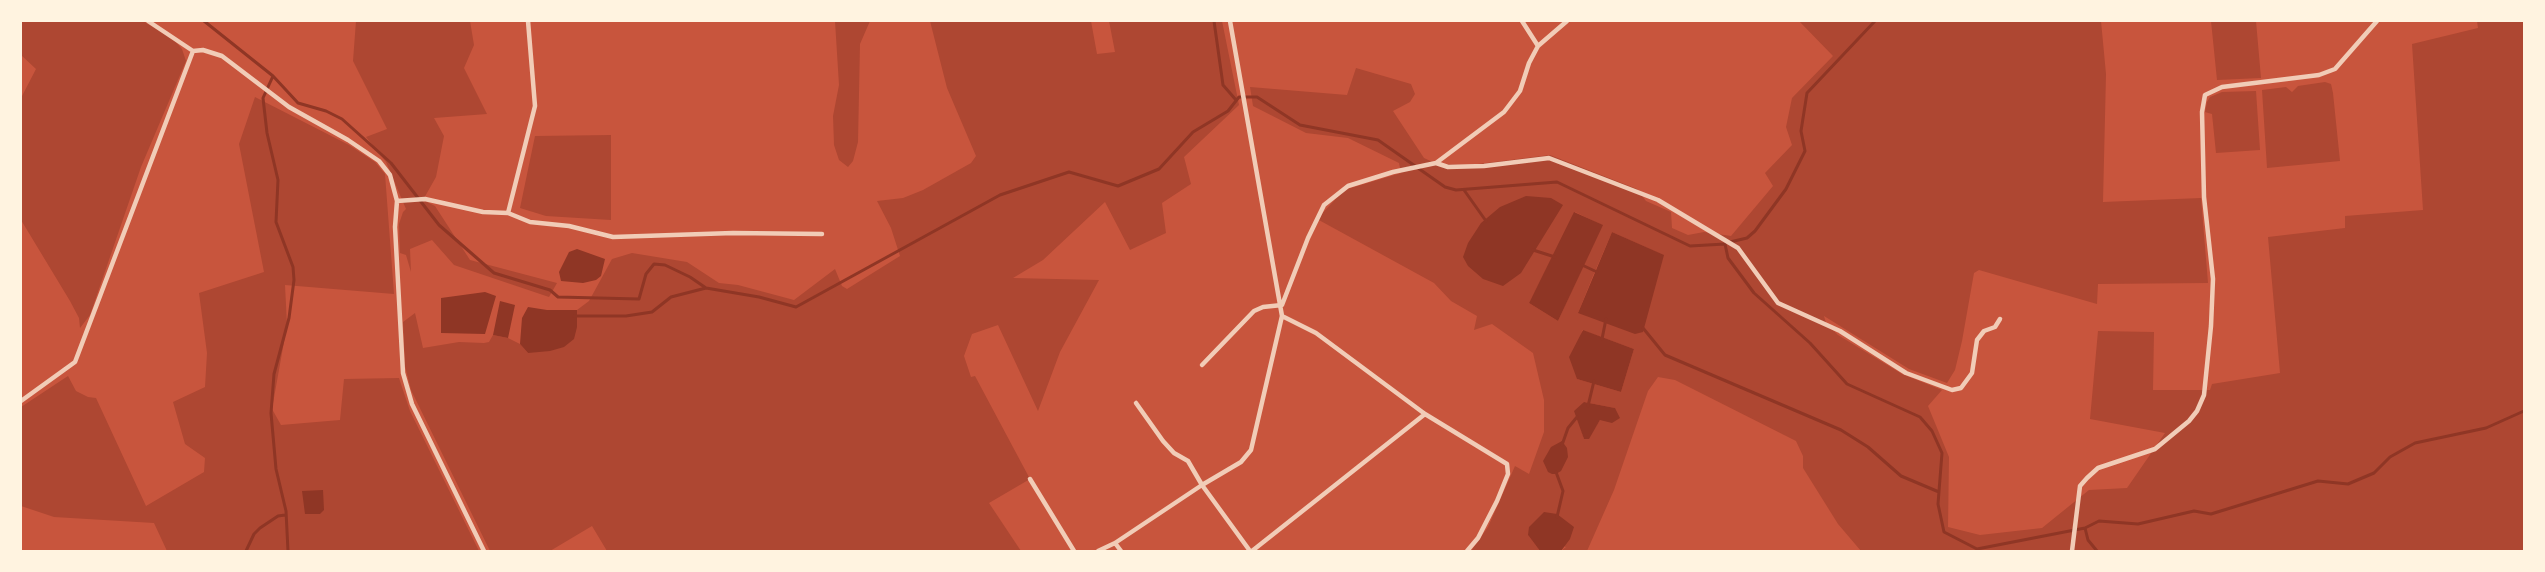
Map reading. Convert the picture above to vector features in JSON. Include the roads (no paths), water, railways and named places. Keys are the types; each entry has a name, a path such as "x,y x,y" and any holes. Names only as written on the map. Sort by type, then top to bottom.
{"street":[{"path":"148,21 193,51 203,50 222,56 289,107 348,140 379,161 390,175 397,201 395,227 403,373 412,404 484,551"},
{"path":"508,213 535,106 528,21"},
{"path":"1098,551 1115,543 1241,462 1251,450 1282,316 1282,305 1230,21"},
{"path":"1522,21 1538,46"},
{"path":"1282,305 1308,238 1324,205 1348,186 1393,172 1436,163 1504,112 1520,91 1529,63 1538,46 1567,21"},
{"path":"2072,551 2080,486 2098,468 2155,449 2189,421 2197,411 2204,395 2213,279 2204,198 2202,112 2205,95 2222,87 2319,75 2335,69 2378,21"},
{"path":"21,401 75,362 193,51"},
{"path":"1436,163 1448,167 1484,166 1549,158 1658,200 1738,248 1778,303 1840,332 1906,374 1952,390 1961,388 1972,374 1977,340 1984,331 1995,327 2000,319"},
{"path":"397,201 425,199 483,212 508,213 530,222 568,226 613,237 733,233 822,234"},
{"path":"1202,366 1254,311 1263,307 1282,305"},
{"path":"1282,316 1316,333 1425,414 1507,464 1508,474 1497,501 1478,538 1467,551"},
{"path":"1136,403 1174,453 1188,461 1202,485 1251,551 1425,414"},
{"path":"1030,479 1074,551"},
{"path":"1115,543 1121,551"}],"waterway":[{"path":"204,21 273,76 298,103 326,111 342,119 391,163 439,225 494,273 550,290 558,297 639,299 646,274 654,264 665,265 706,288 759,297 796,307 1000,195 1069,172 1118,186 1159,169 1193,132 1228,111 1239,97 1257,97 1300,125 1378,140 1445,187 1456,190 1557,182 1690,246 1725,244 1728,258 1754,293 1810,343 1847,384 1920,417 1932,431 1942,453 1938,504 1944,532 1977,549 2085,528 2099,521 2138,524 2194,511 2211,514 2318,481 2348,484 2374,473 2390,457 2415,443 2486,428 2524,411"},
{"path":"1214,21 1223,85 1236,100"},
{"path":"1730,242 1747,238 1755,231 1786,189 1805,151 1801,131 1807,93 1875,21"},
{"path":"273,76 263,98 267,133 278,180 276,222 293,267 294,280 289,318 274,374 271,413 276,469 286,511 288,551"},
{"path":"1464,190 1486,221"},
{"path":"1533,250 1555,257"},
{"path":"1582,265 1597,272"},
{"path":"574,316 626,316 652,312 671,297 706,288"},
{"path":"1602,339 1606,319"},
{"path":"1643,328 1665,355 1841,430 1868,447 1901,476 1939,492"},
{"path":"1588,406 1594,381"},
{"path":"1562,445 1568,428 1577,417"},
{"path":"1556,472 1563,491 1557,517"},
{"path":"246,551 254,534 260,528 278,516 285,515"},
{"path":"2085,528 2088,540 2097,551"}]}
